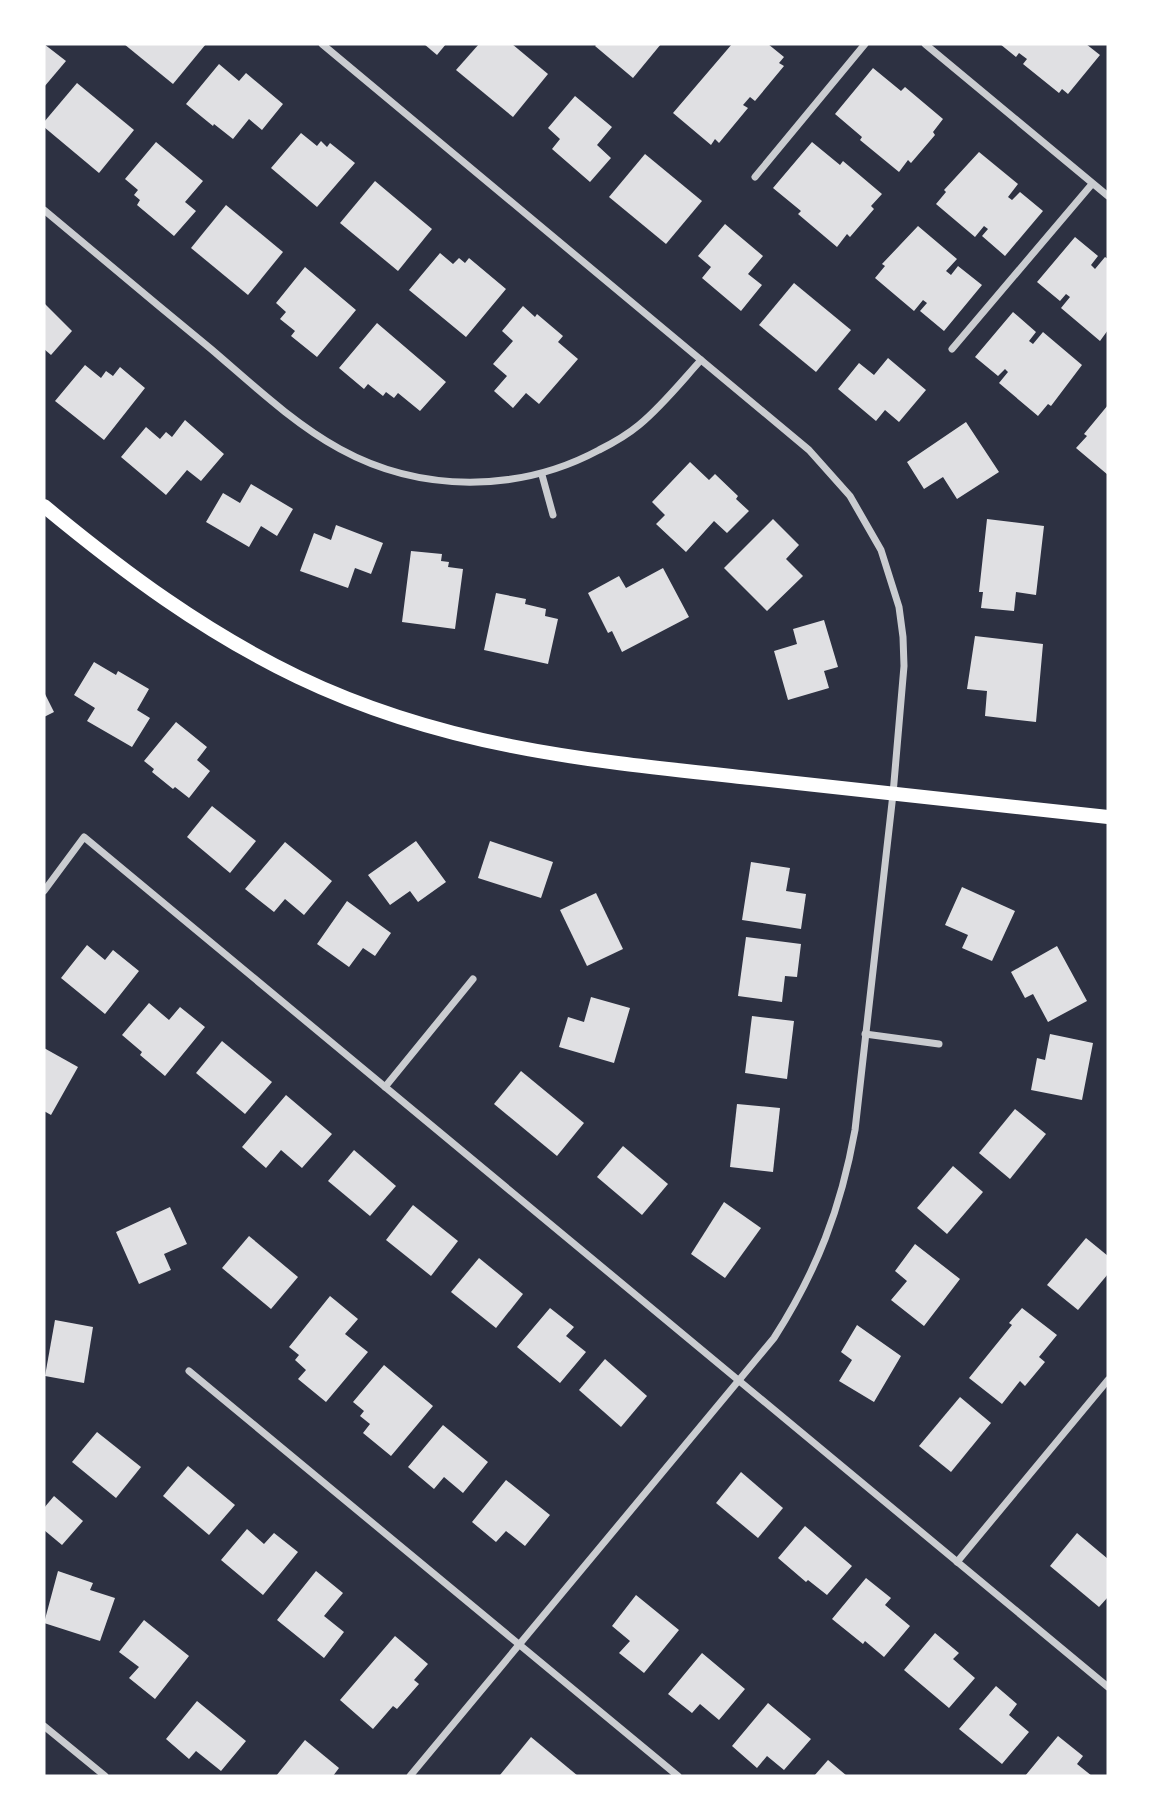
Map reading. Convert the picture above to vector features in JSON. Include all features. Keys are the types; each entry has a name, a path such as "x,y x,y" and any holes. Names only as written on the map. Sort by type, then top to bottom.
{"main road":[{"path":"44,506 127,574 209,630 300,678 397,717 446,733 559,756 1108,817"}],"street":[{"path":"322,44 809,450 830,471 867,523 881,550 899,607 903,637 904,666 893,794 865,1034 848,1167 827,1239 794,1306 774,1338 410,1776"},
{"path":"755,177 865,44"},
{"path":"925,44 1108,196"},
{"path":"952,349 1093,184"},
{"path":"44,210 287,413 340,449 366,462 424,478 484,483 542,475 584,458 639,426 701,360"},
{"path":"542,475 553,515"},
{"path":"44,891 84,837 1108,1687"},
{"path":"385,1087 472,979"},
{"path":"865,1034 939,1044"},
{"path":"189,1371 678,1776"},
{"path":"957,1562 1108,1380"},
{"path":"44,1726 105,1776"}],"building":[{"path":"44,44 66,61 44,87"},
{"path":"124,44 206,44 173,84"},
{"path":"424,44 446,44 437,55"},
{"path":"479,44 512,44 548,74 513,117 456,70"},
{"path":"661,44 633,78 595,46"},
{"path":"732,44 768,44 784,57 779,63 784,66 755,101 750,97 743,105 748,108 719,143 715,139 711,145 673,113"},
{"path":"1000,44 1086,44 1100,55 1068,94 1062,89 1059,93 1023,64 1027,59 1019,53 1016,57"},
{"path":"219,64 239,81 246,73 283,104 262,130 249,119 233,139 186,104"},
{"path":"873,68 901,91 905,87 943,119 933,132 935,135 911,163 908,160 899,172 860,140 862,137 835,114"},
{"path":"77,83 134,130 99,173 44,127 44,122"},
{"path":"575,96 612,127 597,145 611,158 590,182 552,149 560,139 548,128"},
{"path":"301,133 317,146 321,141 327,147 330,143 355,163 317,207 271,168"},
{"path":"156,142 203,181 185,202 196,211 174,236 137,205 140,200 134,195 138,190 125,179"},
{"path":"812,142 840,165 843,161 882,194 871,206 874,209 850,237 847,234 837,247 798,214 801,211 773,188"},
{"path":"979,152 1018,184 1008,197 1012,200 1020,192 1043,211 1005,256 982,236 988,229 984,226 975,237 936,204 946,192 944,190"},
{"path":"645,154 702,201 666,244 609,197"},
{"path":"375,181 432,229 398,271 340,223"},
{"path":"226,205 283,252 248,295 191,248"},
{"path":"725,224 763,256 748,274 762,285 741,311 702,278 711,267 698,256"},
{"path":"918,226 957,259 946,271 951,275 958,266 982,285 944,331 920,311 927,303 923,300 914,311 875,278 885,266 882,264"},
{"path":"1075,237 1098,256 1091,265 1095,269 1105,257 1108,259 1108,330 1100,341 1061,308 1070,297 1066,294 1060,301 1037,282"},
{"path":"440,253 453,264 459,258 465,263 469,258 506,289 466,337 409,290"},
{"path":"305,267 356,310 317,357 291,336 295,331 280,319 286,312 276,303"},
{"path":"794,283 851,330 816,372 759,325"},
{"path":"44,303 72,331 51,355 44,349"},
{"path":"523,306 563,336 558,342 578,359 539,404 526,393 513,408 494,391 507,376 493,364 513,341 502,331"},
{"path":"1013,312 1036,332 1029,341 1033,344 1043,332 1082,365 1051,406 1048,404 1038,416 999,383 1008,372 1005,369 998,376 975,357"},
{"path":"377,323 446,382 420,411 398,393 394,398 386,392 383,396 368,384 364,389 339,368"},
{"path":"888,358 926,390 899,422 885,410 876,421 838,389 859,363 874,375"},
{"path":"85,365 101,378 106,371 113,376 120,367 145,388 104,440 55,401"},
{"path":"1108,405 1108,475 1076,448"},
{"path":"185,420 224,454 201,481 187,470 166,495 121,457 146,427 160,439 166,432 172,437"},
{"path":"966,422 999,472 957,499 943,477 924,489 907,462"},
{"path":"690,462 709,480 715,474 749,511 727,533 714,521 686,552 656,524 665,515 652,502"},
{"path":"251,484 293,509 277,536 261,526 249,547 206,522 223,493 240,503"},
{"path":"773,519 799,545 786,559 803,576 767,611 724,568"},
{"path":"987,519 1044,526 1036,595 1016,592 1014,611 981,608 983,592 979,592"},
{"path":"336,525 383,543 371,574 355,568 348,588 300,571 314,533 331,540"},
{"path":"411,551 442,554 441,561 449,562 448,567 463,569 455,629 402,622"},
{"path":"663,568 689,617 622,652 612,631 608,633 588,593 619,576 626,588"},
{"path":"496,593 526,599 525,604 546,609 545,616 558,619 548,664 484,650"},
{"path":"824,620 838,667 824,671 829,688 788,700 774,651 797,644 793,629"},
{"path":"975,636 1043,644 1036,722 985,716 987,691 967,689"},
{"path":"94,662 116,675 118,671 149,689 137,710 150,718 132,747 87,721 95,708 74,695"},
{"path":"44,692 54,712 44,717"},
{"path":"176,722 207,747 197,760 210,771 189,798 152,772 154,769 144,761"},
{"path":"212,806 256,841 230,873 187,837"},
{"path":"416,841 446,882 418,902 410,891 390,905 368,875"},
{"path":"490,841 553,862 541,898 478,878"},
{"path":"285,842 332,881 304,915 285,899 274,912 245,889"},
{"path":"751,862 790,868 786,891 806,894 801,929 742,920"},
{"path":"962,887 1015,911 992,961 962,948 968,935 945,925"},
{"path":"596,893 623,949 587,966 560,910"},
{"path":"347,901 391,933 375,956 363,948 349,967 317,944"},
{"path":"746,937 801,944 797,977 785,976 782,1002 738,996"},
{"path":"87,945 105,960 113,950 139,971 105,1014 61,978"},
{"path":"1057,946 1087,1001 1048,1022 1033,994 1025,998 1011,972"},
{"path":"591,997 630,1008 614,1063 559,1047 568,1017 584,1022"},
{"path":"149,1003 169,1020 180,1007 205,1027 165,1076 122,1035"},
{"path":"752,1016 794,1021 787,1079 745,1073"},
{"path":"1050,1034 1093,1043 1082,1100 1031,1090 1037,1058 1045,1060"},
{"path":"222,1041 272,1082 245,1114 196,1073"},
{"path":"44,1048 78,1067 51,1115 44,1111"},
{"path":"521,1071 584,1123 557,1156 494,1104"},
{"path":"286,1095 332,1134 302,1168 281,1150 266,1168 242,1147"},
{"path":"737,1104 780,1108 773,1172 730,1167"},
{"path":"1015,1109 1046,1134 1010,1179 979,1153"},
{"path":"623,1146 668,1184 642,1215 597,1177"},
{"path":"354,1150 396,1186 370,1216 328,1181"},
{"path":"953,1166 983,1192 947,1234 917,1208"},
{"path":"724,1202 761,1228 725,1278 691,1254"},
{"path":"413,1205 458,1241 431,1276 386,1240"},
{"path":"170,1207 187,1244 164,1254 171,1270 139,1284 116,1232"},
{"path":"249,1236 298,1277 271,1309 222,1268"},
{"path":"1086,1238 1108,1256 1108,1274 1078,1310 1047,1285"},
{"path":"915,1244 960,1279 924,1326 891,1300 907,1281 895,1271"},
{"path":"479,1258 523,1294 496,1328 451,1292"},
{"path":"330,1296 358,1319 345,1334 368,1352 326,1402 298,1379 306,1370 295,1360 299,1355 289,1347"},
{"path":"550,1308 574,1327 566,1336 586,1352 560,1383 517,1347"},
{"path":"1022,1308 1057,1335 1039,1357 1045,1362 1025,1386 1020,1381 1002,1404 969,1378 1012,1325 1009,1323"},
{"path":"55,1320 93,1327 84,1383 45,1376"},
{"path":"857,1325 901,1356 874,1402 839,1381 852,1360 841,1352"},
{"path":"605,1359 647,1396 621,1427 579,1390"},
{"path":"384,1365 433,1406 391,1456 363,1433 370,1424 360,1416 364,1411 353,1402"},
{"path":"960,1397 991,1423 951,1472 919,1446"},
{"path":"443,1425 488,1462 463,1493 444,1477 434,1489 408,1467"},
{"path":"97,1432 141,1467 116,1498 72,1462"},
{"path":"188,1466 235,1505 209,1535 163,1496"},
{"path":"741,1472 783,1508 758,1538 716,1503"},
{"path":"506,1480 550,1515 525,1546 506,1531 496,1542 472,1522"},
{"path":"54,1496 83,1521 62,1545 44,1530 44,1508"},
{"path":"805,1526 852,1566 827,1595 808,1580 806,1582 778,1558"},
{"path":"247,1529 264,1544 274,1533 298,1552 263,1595 221,1560"},
{"path":"1077,1533 1108,1559 1108,1597 1099,1607 1050,1566"},
{"path":"58,1571 93,1583 90,1590 115,1598 100,1641 44,1623"},
{"path":"316,1571 343,1593 324,1616 344,1632 324,1658 277,1620"},
{"path":"866,1578 891,1598 885,1605 910,1626 884,1657 832,1619"},
{"path":"636,1595 679,1630 644,1673 619,1653 630,1641 612,1626"},
{"path":"144,1620 189,1656 155,1699 129,1678 139,1667 119,1652"},
{"path":"935,1633 959,1653 953,1659 975,1678 949,1708 904,1670"},
{"path":"395,1636 428,1664 414,1680 419,1684 397,1709 393,1706 373,1729 340,1700"},
{"path":"702,1653 745,1689 719,1720 700,1704 692,1713 668,1694"},
{"path":"996,1686 1017,1704 1009,1715 1029,1732 1002,1764 959,1729"},
{"path":"197,1701 246,1741 221,1771 196,1751 189,1759 166,1739"},
{"path":"768,1703 811,1739 784,1770 767,1756 757,1768 732,1746"},
{"path":"1058,1736 1083,1756 1077,1764 1092,1776 1025,1776"},
{"path":"531,1737 578,1776 500,1775"},
{"path":"305,1740 339,1768 333,1776 276,1776"},
{"path":"828,1760 847,1776 814,1776"}]}
